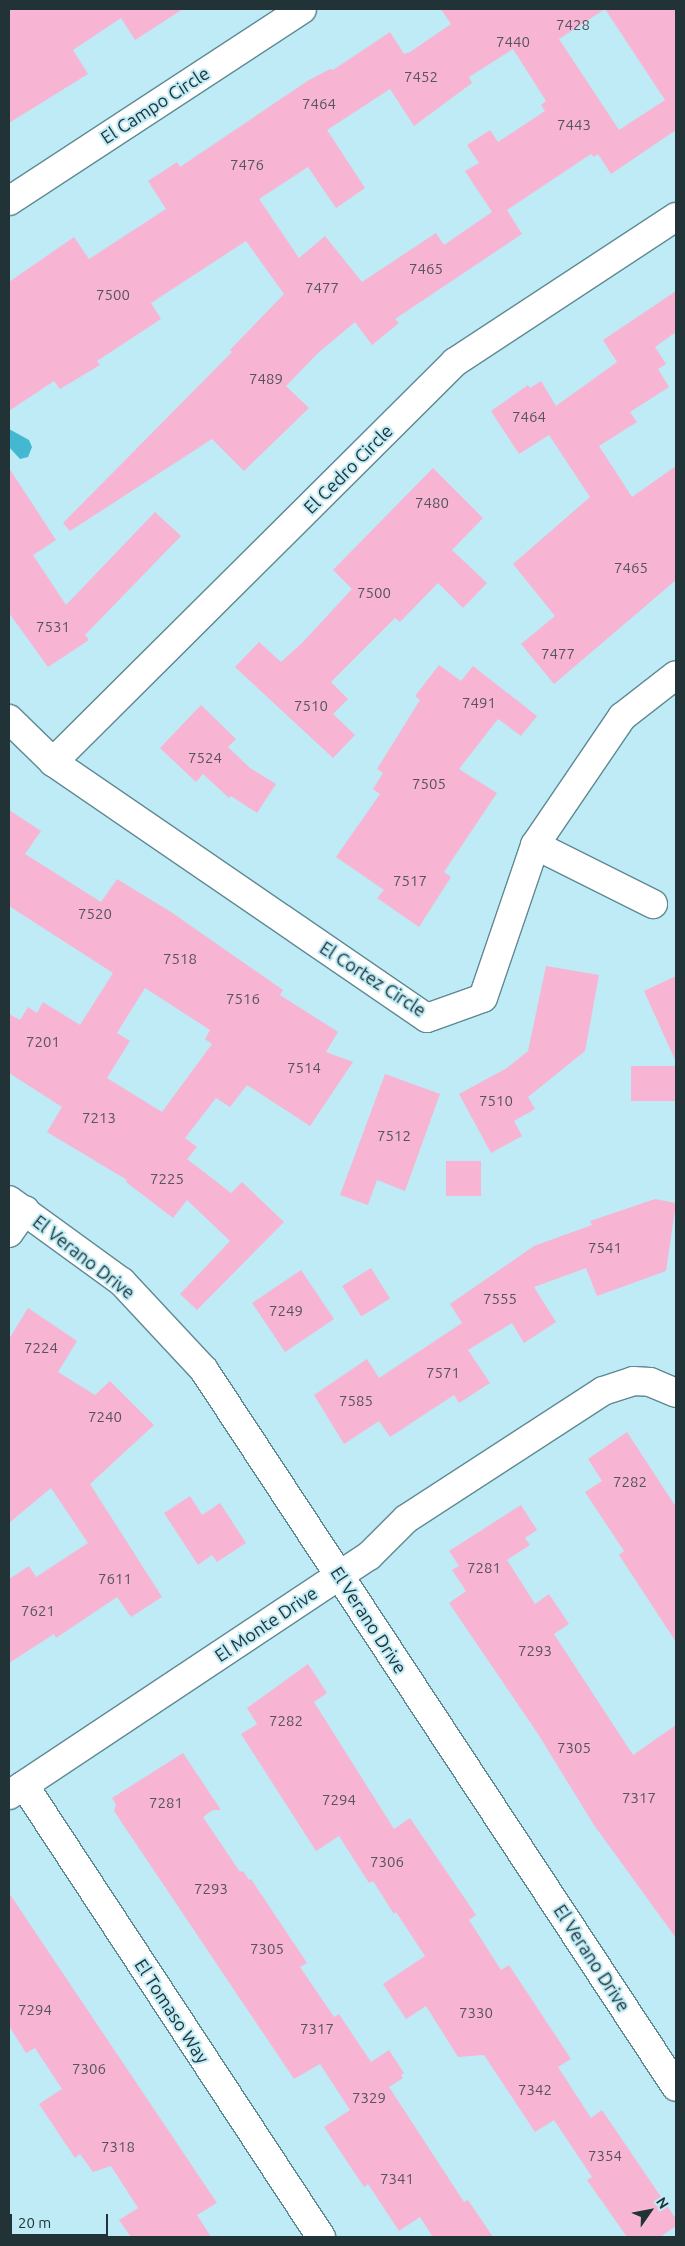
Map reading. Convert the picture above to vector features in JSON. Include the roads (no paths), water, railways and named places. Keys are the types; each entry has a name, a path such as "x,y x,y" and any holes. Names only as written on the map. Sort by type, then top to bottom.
{"street":[{"name":"El Campo Circle","path":"9,202 302,9"},
{"name":"El Cedro Circle","path":"53,762 455,362 676,217"},
{"name":"El Cortez Circle","path":"9,719 53,762 427,1018 483,998 535,845 622,717 676,675"},
{"path":"535,845 653,904"},
{"path":"9,1233 17,1205"},
{"name":"El Verano Drive","path":"17,1205 122,1282 204,1370 676,2087"},
{"name":"El Monte Drive","path":"16,1790 369,1556 406,1519 603,1390 652,1372 676,1393"},
{"name":"El Tomaso Way","path":"16,1790 321,2237"}],"water":[{"path":"9,429 29,440 32,447 28,457 20,459 9,447"}]}
